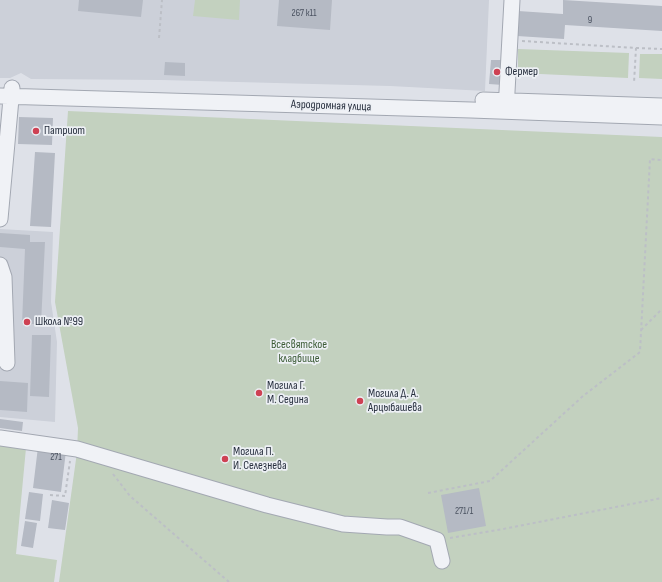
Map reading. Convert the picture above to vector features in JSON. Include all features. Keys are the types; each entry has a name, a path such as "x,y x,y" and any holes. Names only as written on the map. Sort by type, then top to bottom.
{"street":[{"path":"506,106 512,0"},
{"path":"0,219 6,92"},
{"name":"Аэродромная улица","path":"6,92 506,106 662,106"},
{"name":"Аэродромная улица","path":"506,106 662,117"},
{"path":"0,264 4,276 7,362"},
{"path":"0,438 72,448 98,454 194,484 275,507 343,524 400,527 437,540 442,561"}],"path":[{"path":"159,38 162,0"},
{"path":"510,40 662,49"},
{"path":"634,83 636,48"},
{"path":"428,493 490,481 583,396 640,352 650,159 662,160"},
{"path":"641,330 662,309"},
{"path":"50,495 65,496 72,448"},
{"path":"112,472 130,496 229,582"},
{"path":"437,540 503,529 662,498"}],"shaded area":[{"path":"0,0 489,0 485,91 390,86 161,80 31,79 21,73 10,78 0,78"},
{"name":"Школа №99","path":"0,229 53,232 51,302 57,342 55,422 0,417"}],"green space":[{"path":"195,0 240,0 239,20 193,16"},
{"path":"518,49 629,53 628,78 518,73"},
{"path":"640,54 662,54 662,79 639,78"},
{"name":"Всесвятское кладбище","path":"68,111 662,137 662,582 59,582 77,452 78,428 55,302"},
{"path":"0,445 26,448 16,554 57,560 54,582 0,582"}],"building":[{"path":"79,0 143,0 141,17 78,11"},
{"path":"279,0 332,0 330,30 277,26"},
{"path":"563,0 662,6 662,31 565,25 564,39 517,36 518,11 563,14"},
{"name":"Фермер","path":"491,60 505,60 503,85 489,84"},
{"path":"165,62 185,63 185,76 164,75"},
{"name":"Патриот","path":"19,117 53,118 52,145 18,144"},
{"path":"35,152 55,153 51,227 30,226"},
{"path":"0,233 30,235 30,242 45,242 41,324 22,324 25,249 0,247"},
{"path":"32,335 51,335 49,397 30,396"},
{"path":"0,381 28,383 27,412 0,410"},
{"path":"0,419 23,422 22,431 0,428"},
{"path":"38,447 66,451 61,492 33,488"},
{"path":"479,488 486,526 448,533 441,495"},
{"path":"29,492 43,494 40,521 25,519"},
{"path":"52,500 69,503 65,530 48,528"},
{"path":"25,521 37,523 33,548 21,546"}],"place":[{"name":"Фермер","path":"497,72"},
{"name":"Патриот","path":"36,131"},
{"name":"Школа №99","path":"27,322"},
{"name":"Могила Г. М. Седина","path":"259,393"},
{"name":"Могила Д. А. Арцыбашева","path":"360,401"},
{"name":"Могила П. И. Селезнева","path":"225,459"}]}
